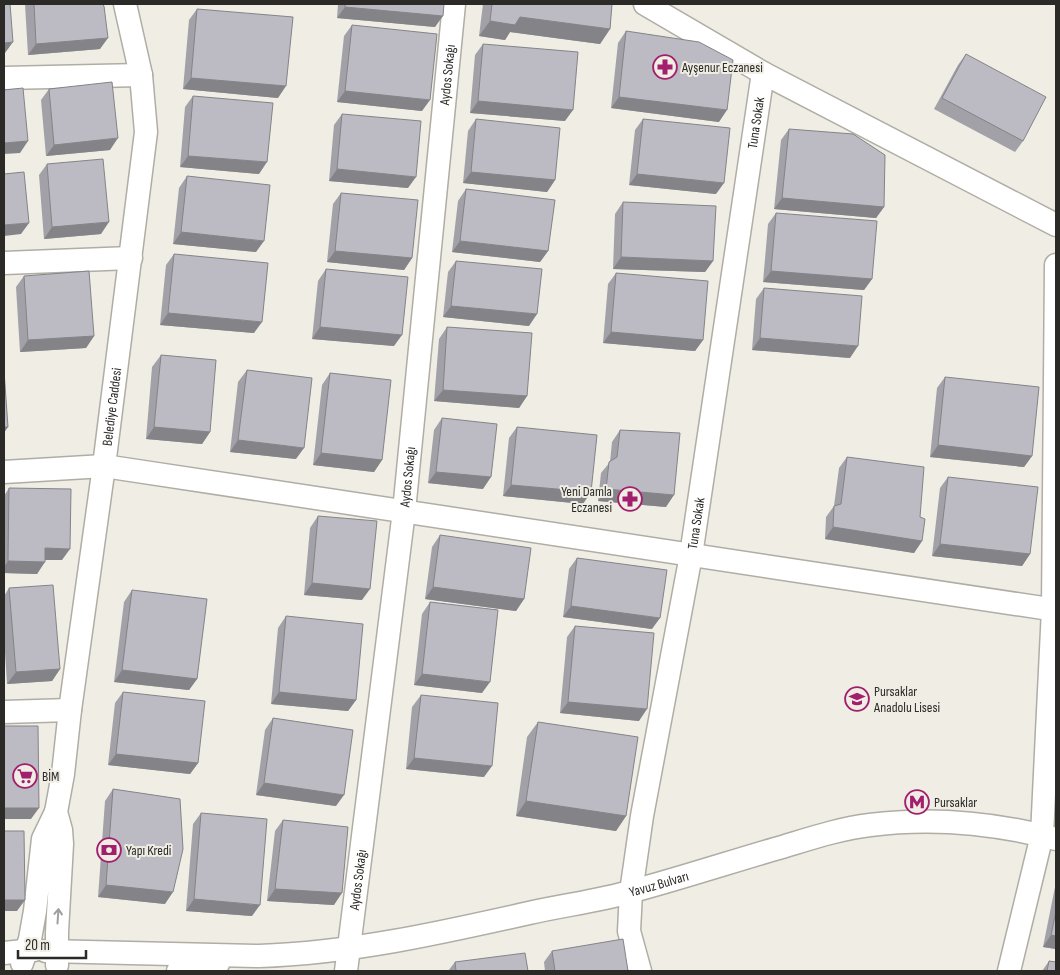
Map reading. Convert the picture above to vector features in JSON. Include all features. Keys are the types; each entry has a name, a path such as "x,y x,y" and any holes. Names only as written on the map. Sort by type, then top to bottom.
{"street":[{"name":"Belediye Caddesi","path":"56,812 63,774 70,710 104,466 146,132 141,74 125,4"},
{"name":"Aydos Sokağı","path":"346,971 404,511 454,4"},
{"path":"645,4 763,73 1056,225"},
{"name":"Tuna Sokak","path":"640,971 629,932 631,892 642,816 691,555 763,73"},
{"path":"4,78 141,74"},
{"path":"4,263 130,258"},
{"path":"1009,971 1049,837 1055,610 1056,265"},
{"path":"4,472 104,466 1055,610"},
{"path":"4,712 70,710"},
{"path":"37,962 62,844 61,830 56,812"},
{"path":"37,962 35,911 43,839 56,812"},
{"name":"Yavuz Bulvarı","path":"37,962 286,955 348,949 450,930 631,892 820,835 867,825 904,822 950,822 1017,829 1049,837"},
{"name":"Yavuz Bulvarı","path":"178,971 259,956"}],"building":[{"path":"4,4 10,4 13,42 4,43"},
{"path":"34,4 102,4 104,6 108,38 36,44"},
{"path":"345,4 444,4 443,16 345,7"},
{"path":"492,4 612,4 610,29 520,17 515,25 490,21"},
{"path":"197,9 293,17 286,86 191,78"},
{"path":"352,25 437,34 430,100 345,91"},
{"path":"626,31 699,42 733,60 727,110 619,97"},
{"path":"483,44 578,52 573,110 478,101"},
{"path":"966,54 1046,97 1023,141 942,98"},
{"path":"112,82 118,138 54,145 49,89"},
{"path":"23,88 28,141 4,143 4,90"},
{"path":"193,96 273,103 267,162 188,156"},
{"path":"342,114 421,121 416,177 337,169"},
{"path":"476,119 560,128 555,180 471,172"},
{"path":"643,119 730,128 724,183 637,174"},
{"path":"789,129 853,134 885,155 884,207 782,198"},
{"path":"103,159 109,222 52,227 47,164"},
{"path":"24,172 29,223 4,225 4,174"},
{"path":"187,176 270,185 264,241 181,232"},
{"path":"466,189 555,200 548,251 460,241"},
{"path":"341,193 418,200 412,258 335,251"},
{"path":"623,202 716,206 713,261 621,257"},
{"path":"776,213 877,221 872,279 771,271"},
{"path":"174,254 268,263 262,322 168,313"},
{"path":"456,261 542,269 537,314 451,306"},
{"path":"326,269 408,277 402,335 320,327"},
{"path":"89,271 94,336 28,340 24,276"},
{"path":"616,273 708,281 703,340 611,332"},
{"path":"764,288 862,296 858,346 760,338"},
{"path":"447,327 532,333 527,396 443,390"},
{"path":"161,355 216,360 210,432 154,427"},
{"path":"247,370 312,378 304,448 238,440"},
{"path":"4,371 8,427 4,427"},
{"path":"330,373 391,380 382,460 321,453"},
{"path":"945,377 1039,387 1032,456 938,445"},
{"path":"442,418 497,424 491,477 436,472"},
{"path":"517,427 597,435 591,492 511,485"},
{"path":"620,430 680,433 674,495 606,489 609,462 617,457"},
{"path":"847,457 924,467 920,517 925,519 922,541 833,527 834,506 841,504"},
{"path":"948,477 1038,487 1030,554 940,544"},
{"path":"9,488 71,489 70,549 45,548 45,562 8,561"},
{"path":"318,516 377,521 370,589 312,583"},
{"path":"440,535 531,548 524,599 433,587"},
{"path":"577,558 667,570 660,618 571,606"},
{"path":"53,585 60,669 16,672 9,588"},
{"path":"132,590 207,599 197,679 122,670"},
{"path":"430,602 498,610 490,682 422,674"},
{"path":"286,616 363,624 356,700 279,692"},
{"path":"575,626 654,633 647,709 568,702"},
{"path":"123,692 205,701 198,763 116,754"},
{"path":"421,695 498,703 492,766 414,758"},
{"path":"273,718 353,730 344,795 264,783"},
{"path":"538,722 638,737 626,816 526,801"},
{"path":"4,726 38,726 39,808 4,808"},
{"path":"113,789 180,799 183,849 173,892 106,885"},
{"path":"201,813 267,819 260,905 194,899"},
{"path":"283,820 348,827 342,893 275,889"},
{"path":"4,831 24,831 25,900 4,900"},
{"path":"1056,911 1056,936 1051,935"},
{"path":"623,939 628,971 555,971 552,951"},
{"path":"525,953 528,971 456,971 455,962"},
{"path":"1049,961 1056,962 1056,971 1047,971"}],"place":[{"name":"Ayşenur Eczanesi","path":"665,67"},
{"name":"Yeni Damla Eczanesi","path":"630,499"},
{"name":"Pursaklar Anadolu Lisesi","path":"857,699"},
{"name":"BİM","path":"25,776"},
{"name":"Pursaklar","path":"917,802"},
{"name":"Yapı Kredi","path":"109,850"}]}
